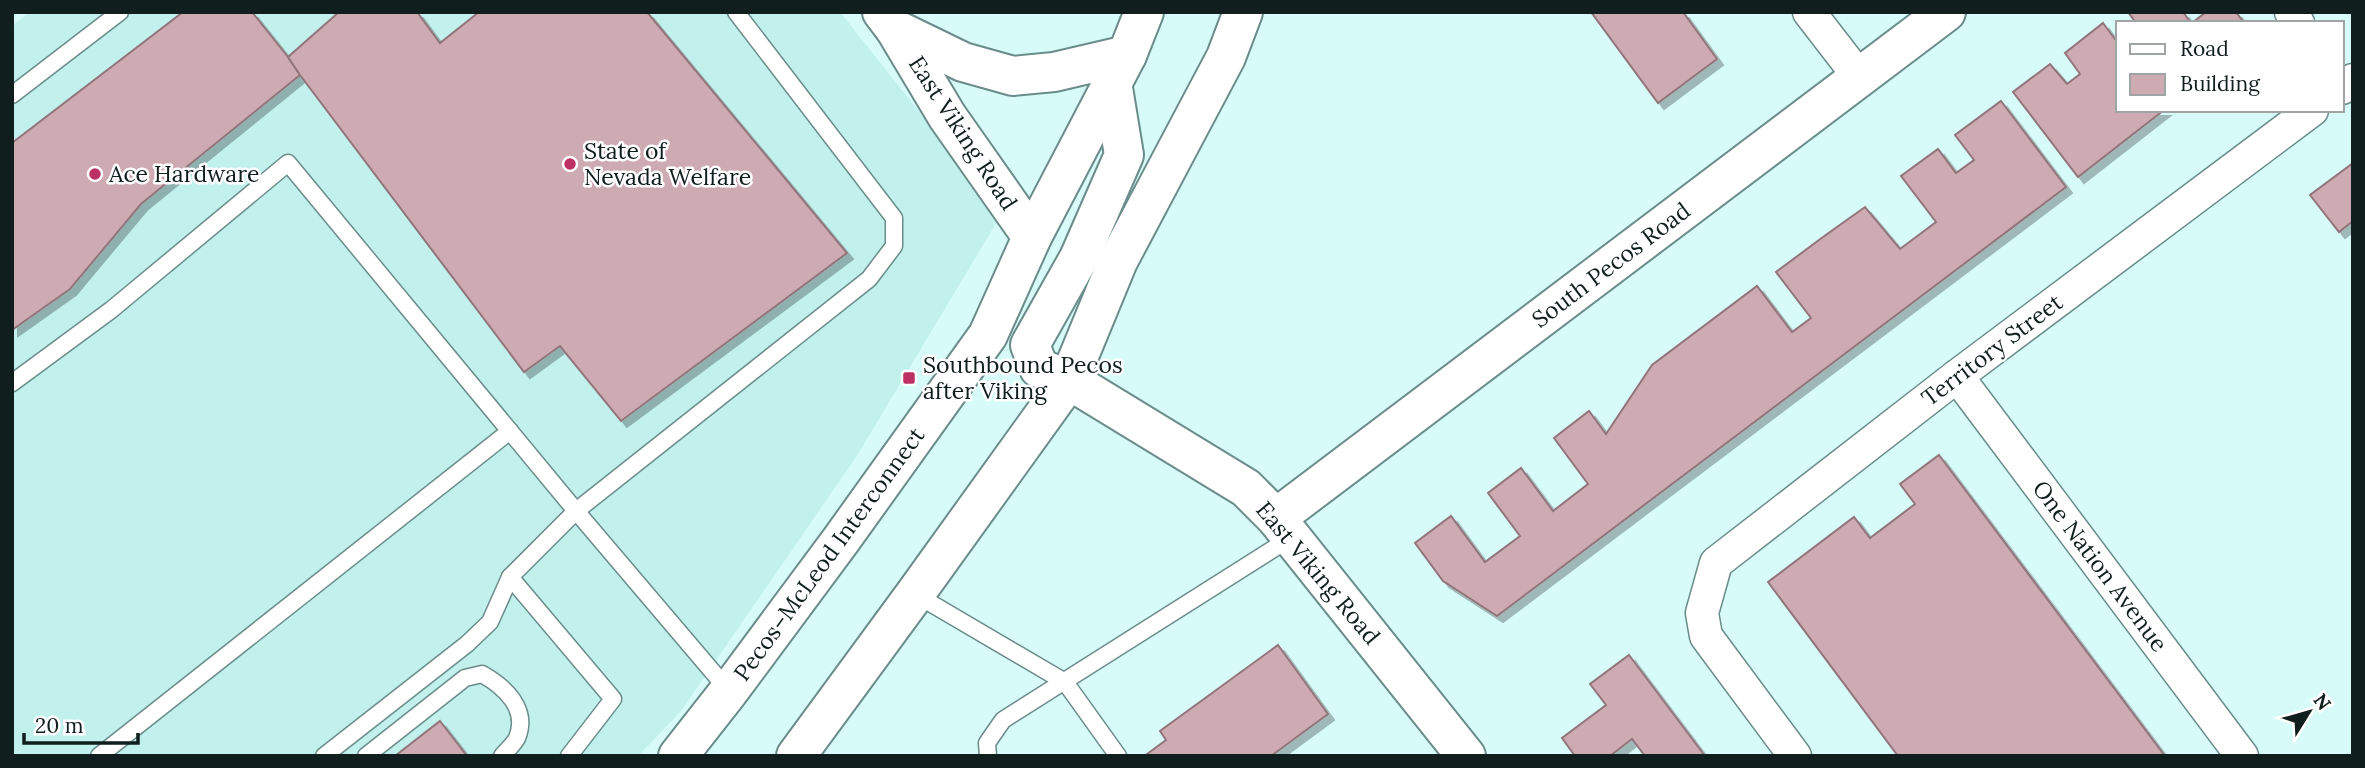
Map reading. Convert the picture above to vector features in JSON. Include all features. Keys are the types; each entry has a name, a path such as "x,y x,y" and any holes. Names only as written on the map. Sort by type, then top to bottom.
{"main road":[{"name":"Pecos–McLeod Interconnect","path":"678,756 729,691 988,335 1032,237 1120,69 1144,12"},
{"path":"796,756 1069,380 1118,261 1226,57 1243,12"},
{"name":"South Pecos Road","path":"1284,528 1947,12"},
{"name":"East Viking Road","path":"888,20 963,62 1013,76 1120,69 1124,155 1079,258 1030,345 1039,368 1069,380 1246,488 1284,528 1466,756"},
{"name":"East Viking Road","path":"888,20 947,116 1032,237"}],"street":[{"path":"1809,12 1860,78"},
{"name":"Territory Street","path":"1794,756 1706,636 1702,613 1716,563 1957,376 2309,112"},
{"name":"One Nation Avenue","path":"1957,376 2242,756"}],"lane":[{"path":"12,95 120,12"},
{"path":"324,756 467,644 489,622 510,577 576,511 869,279 894,246 894,218 736,12"},
{"path":"12,383 111,310 288,163 729,691"},
{"path":"99,756 510,431"},
{"path":"988,756 987,743 1003,720 1065,682 1284,528"},
{"path":"510,577 613,699 569,756"},
{"path":"915,594 1065,682 1118,756"},
{"path":"366,756 465,678 482,674 495,681 509,694 517,708 520,722 516,739 502,756"}],"shaded area":[{"path":"30,12 840,12 1001,215 858,454 681,711 638,756 12,756 12,26"}],"building":[{"name":"Ace Hardware","path":"183,12 252,12 300,75 141,204 70,289 12,330 12,143"},
{"name":"State of Nevada Welfare","path":"339,12 417,12 440,43 479,12 647,12 847,253 621,421 560,346 524,372 300,75 288,57"},
{"path":"1591,12 1683,12 1717,59 1658,103"},
{"path":"2128,12 2183,12 2190,21 2135,21"},
{"path":"2206,12 2236,12 2243,21 2195,21"},
{"path":"2103,23 2116,40 2116,112 2161,112 2078,177 2013,92 2050,64 2067,84 2080,74 2065,53"},
{"path":"2001,101 2066,187 1497,616 1443,581 1415,543 1451,516 1485,562 1520,536 1488,493 1521,468 1553,511 1588,484 1554,438 1589,411 1606,434 1652,365 1757,286 1792,332 1811,318 1776,272 1823,237 1865,207 1900,249 1936,222 1901,176 1938,149 1956,173 1974,160 1955,135"},
{"path":"2353,163 2353,221 2339,232 2310,195"},
{"path":"1939,455 2165,756 1898,756 1768,582 1854,517 1870,538 1915,504 1900,484"},
{"path":"1278,645 1328,714 1271,756 1147,754 1166,740 1160,731"},
{"path":"1629,655 1705,756 1645,756 1632,739 1610,756 1575,756 1562,738 1606,705 1590,684"},
{"path":"440,721 467,756 395,756"}],"place":[{"name":"State of Nevada Welfare","path":"570,164"},
{"name":"Ace Hardware","path":"95,174"},
{"name":"Southbound Pecos after Viking","path":"909,378"}]}
